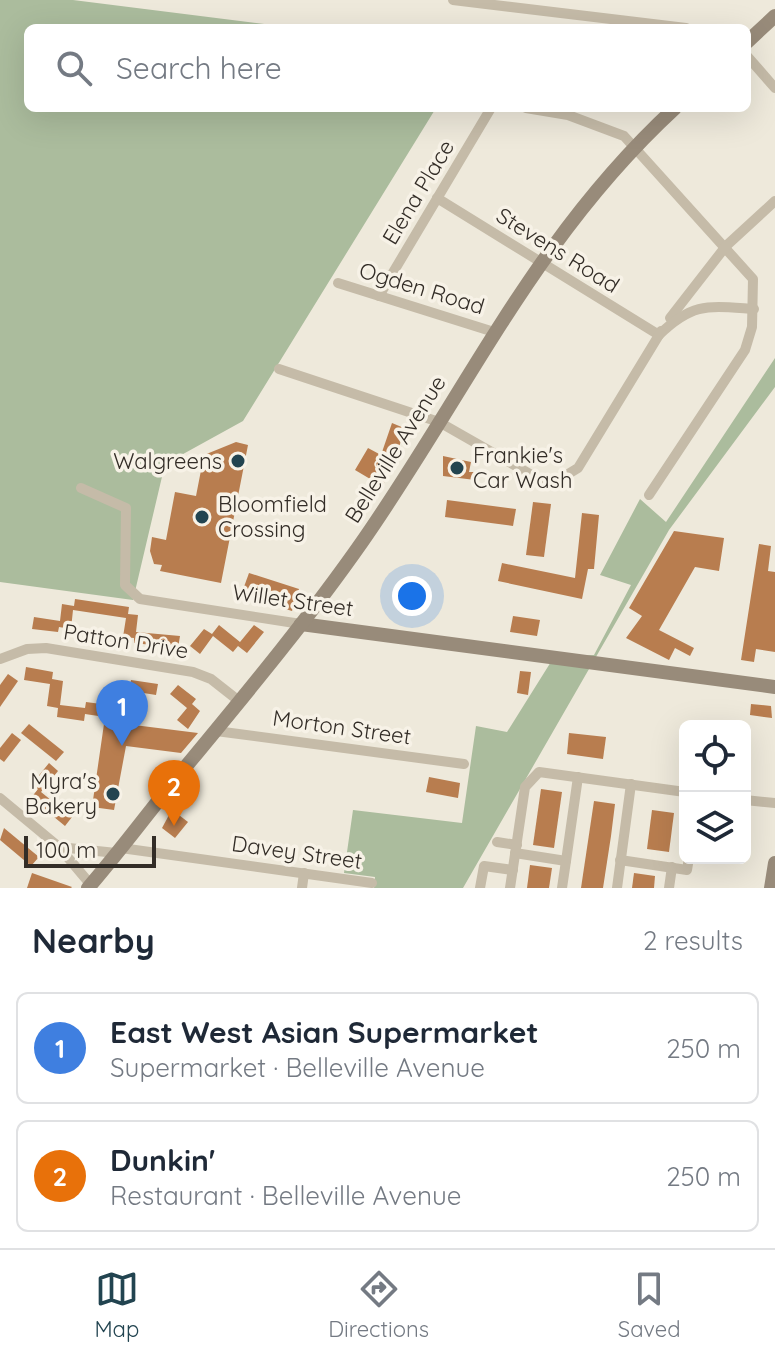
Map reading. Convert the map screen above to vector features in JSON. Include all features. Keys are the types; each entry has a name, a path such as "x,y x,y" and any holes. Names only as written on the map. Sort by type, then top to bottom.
{"main road":[{"path":"751,38 775,16"},
{"name":"Belleville Avenue","path":"89,886 216,731 362,543 540,262 635,145 671,112"},
{"name":"Willet Street","path":"301,624 775,687"},
{"path":"771,888 775,863"}],"street":[{"path":"453,0 653,24"},
{"path":"751,61 775,88"},
{"name":"Elena Place","path":"379,296 489,112"},
{"path":"550,112 602,126 635,145 751,275 754,309 750,340 649,495"},
{"name":"Stevens Road","path":"437,198 659,335"},
{"path":"279,369 439,422 537,478 555,482 563,480 578,468 659,335 726,246 775,201"},
{"name":"Ogden Road","path":"338,283 494,332"},
{"path":"659,335 691,308 754,309"},
{"name":"Willet Street","path":"81,488 126,508 125,585 140,599 301,624"},
{"name":"Patton Drive","path":"0,659 27,649 46,648 183,670 206,676 239,701"},
{"name":"Morton Street","path":"216,731 464,764"},
{"path":"510,888 525,787 539,772 679,791"},
{"path":"562,888 578,777"},
{"path":"617,888 631,784"},
{"path":"0,798 59,847 89,886"},
{"path":"751,801 775,803"},
{"path":"497,842 566,861"},
{"name":"Davey Street","path":"59,847 118,851 372,883"},
{"path":"620,860 687,870 688,864"},
{"path":"480,888 484,866 513,870"},
{"path":"669,888 672,867"},
{"path":"302,888 304,873"}],"green space":[{"path":"0,0 73,0 265,24 24,24 24,112 434,112 243,421 165,464 133,600 0,582"},
{"path":"775,358 775,387 669,530 463,888 374,888 375,877 344,873 353,810 462,823 476,726 507,732 554,657 594,655 631,585 600,575 640,499 666,522"}],"building":[{"path":"392,423 404,428 395,464 382,486 355,470 368,448 381,455"},
{"name":"Bloomfield Crossing","path":"236,442 248,445 221,583 160,571 162,565 154,564 150,551 152,537 166,540 175,492 196,496 204,455"},
{"name":"Frankie's Car Wash","path":"443,456 471,462 469,472 476,472 475,480 443,476"},
{"path":"447,500 516,509 513,526 445,517"},
{"path":"533,502 551,504 544,557 526,555"},
{"path":"582,513 599,515 594,569 588,569 582,599 498,581 502,563 575,578"},
{"path":"674,531 724,538 719,571 695,567 659,630 694,648 690,656 675,648 669,660 626,638 642,616 629,608"},
{"path":"759,544 771,546 768,571 775,572 775,652 756,649 754,662 741,660"},
{"path":"249,573 299,589 292,611 241,595"},
{"path":"75,599 129,607 128,614 138,615 136,632 180,636 178,648 134,643 134,638 123,637 126,618 73,610 71,629 59,627 58,632 32,629 34,617 60,621 62,604 74,606"},
{"path":"513,616 540,620 537,636 510,632"},
{"path":"219,625 240,642 254,625 264,632 247,653 238,646 233,652 213,636 200,654 190,646 204,629 212,634"},
{"path":"26,667 53,672 52,679 63,681 60,705 85,708 86,702 116,706 119,685 130,687 131,680 158,684 156,695 131,691 126,724 198,733 181,753 126,746 114,810 92,807 105,717 85,714 84,721 57,717 58,708 47,706 50,684 24,680"},
{"path":"520,671 531,672 528,695 517,693"},
{"path":"8,674 18,681 0,707 0,685"},
{"path":"178,685 196,699 192,704 200,711 188,729 177,720 187,708 170,694"},
{"path":"751,704 771,706 772,718 750,715"},
{"path":"29,724 64,752 56,761 21,733"},
{"path":"12,733 21,740 4,762 0,759 0,748"},
{"path":"569,733 606,737 603,759 567,754"},
{"path":"49,763 58,771 41,792 72,817 65,826 31,798 38,789 32,784"},
{"path":"429,777 460,783 458,798 426,792"},
{"path":"541,789 562,792 554,848 533,845"},
{"path":"594,801 615,804 611,836 603,888 581,888"},
{"path":"652,810 674,813 669,852 647,849"},
{"path":"175,812 188,822 175,838 162,828 169,815"},
{"path":"4,828 39,857 31,866 0,840"},
{"path":"530,865 552,868 549,888 527,888"},
{"path":"32,873 72,887 27,888"},
{"path":"634,873 655,876 654,888 632,888"}],"place":[{"name":"Walgreens","path":"238,461"},
{"name":"Frankie's Car Wash","path":"457,468"},
{"name":"Bloomfield Crossing","path":"202,517"},
{"name":"East West Asian Supermarket","path":"122,746"},
{"name":"Myra's Bakery","path":"113,794"},
{"name":"Dunkin'","path":"174,826"}]}
